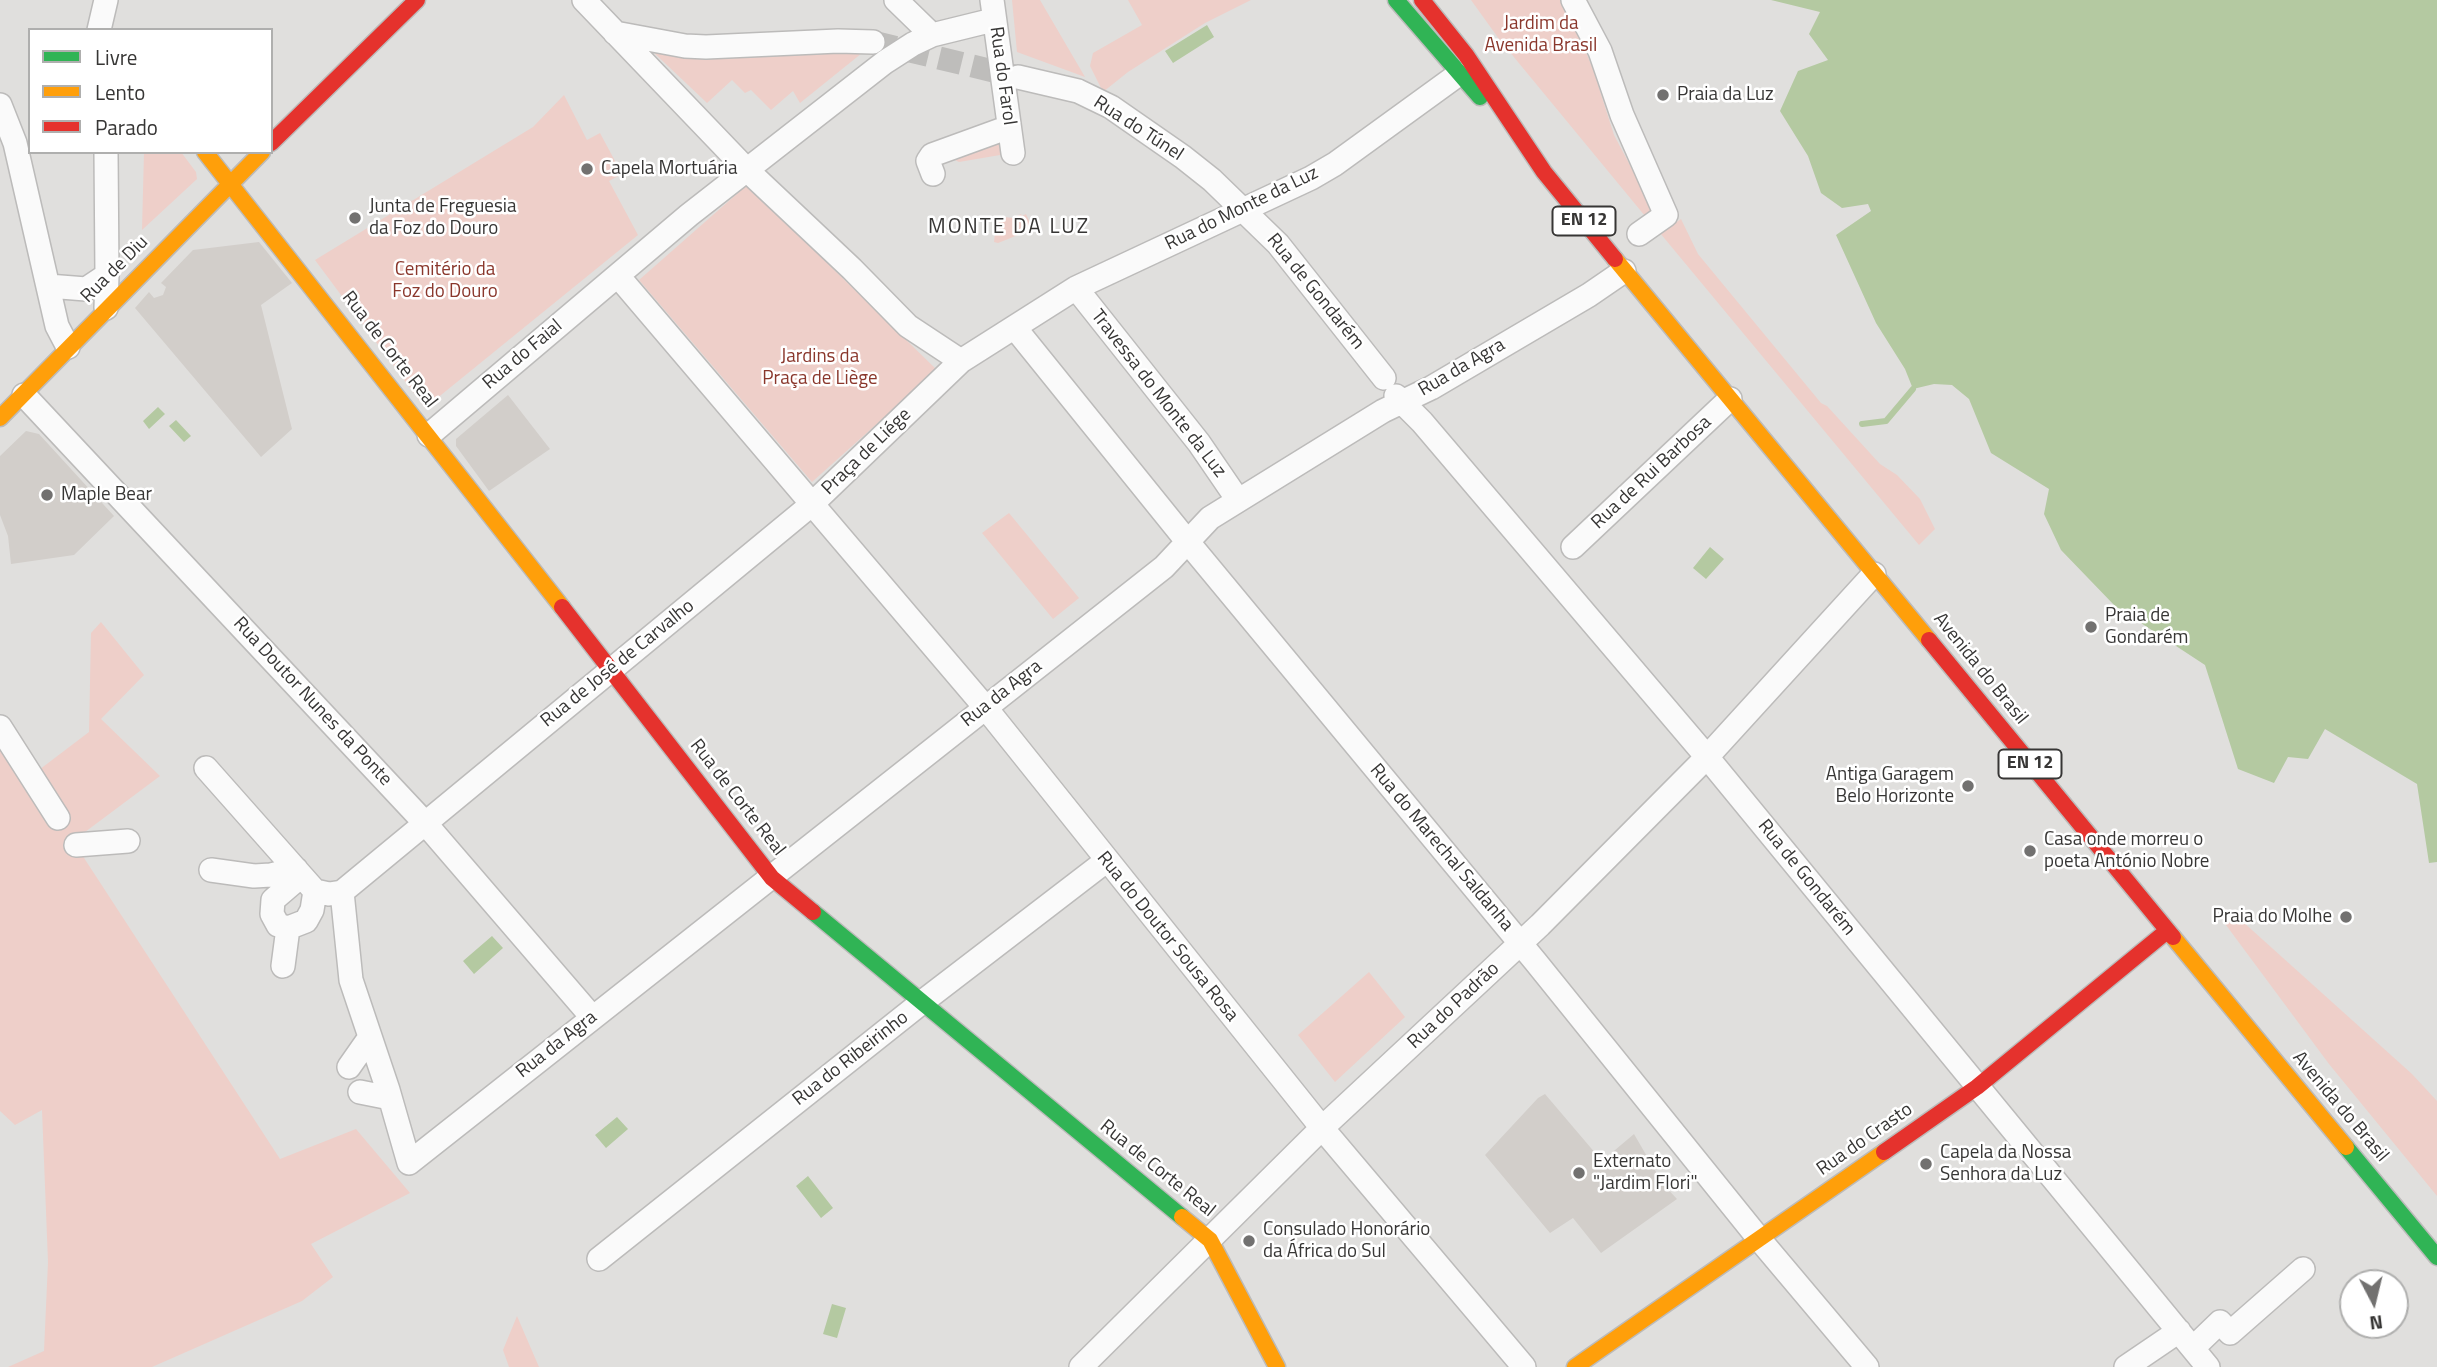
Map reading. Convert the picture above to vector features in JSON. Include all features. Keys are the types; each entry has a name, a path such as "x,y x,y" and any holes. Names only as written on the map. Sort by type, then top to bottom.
{"main road":[{"path":"273,141 417,0"},
{"name":"Avenida do Brasil","path":"1396,0 1545,172 2437,1257"},
{"name":"Avenida do Brasil","path":"1422,0 1466,55 1545,172"},
{"name":"Rua de Corte Real","path":"206,154 429,435 772,878 1210,1240 1277,1367"},
{"name":"Rua de Diu","path":"0,418 260,154"},
{"name":"Rua do Crasto","path":"1575,1367 1978,1087 2167,931"}],"street":[{"path":"584,0 747,170 908,326 961,362"},
{"path":"896,0 932,36"},
{"path":"1573,0 1600,51 1622,115 1666,215 1639,234"},
{"path":"618,276 747,170 896,54 992,10"},
{"name":"Rua do Farol","path":"992,10 1013,153"},
{"path":"615,33 685,46 706,47 873,42"},
{"name":"Rua do Monte da Luz","path":"1015,328 1076,288 1311,178 1335,164 1459,74"},
{"name":"Rua do Túnel","path":"1018,77 1078,91 1111,107 1183,157 1243,210"},
{"path":"0,105 15,143 57,326 68,347"},
{"path":"933,174 928,161 932,155 1009,127"},
{"path":"106,154 106,309"},
{"name":"Rua de Gondarém","path":"1243,210 1278,243 1391,388 1707,757 2208,1367"},
{"name":"Rua da Agra","path":"390,1098 409,1163 1164,567 1210,518 1387,409 1391,388 1589,295 1624,271"},
{"path":"48,286 86,289 107,275"},
{"name":"Rua do Faial","path":"429,435 618,276"},
{"name":"Praça de Liége","path":"618,276 811,505 961,362 1015,328"},
{"name":"Travessa do Monte da Luz","path":"1076,288 1199,443 1238,500"},
{"name":"Rua do Marechal Saldanha","path":"1015,328 1760,1240 1867,1367"},
{"name":"Rua Doutor Nunes da Ponte","path":"24,395 425,822 592,1017"},
{"name":"Rua de Rui Barbosa","path":"1573,547 1730,400"},
{"name":"Rua de José de Carvalho","path":"342,892 811,505"},
{"name":"Rua do Doutor Sousa Rosa","path":"811,505 985,707 1322,1128 1524,1367"},
{"name":"Rua do Padrão","path":"1081,1367 1322,1128 1520,944 1707,757 1874,573"},
{"path":"0,727 58,818"},
{"path":"206,768 304,879 329,894 342,892 351,979 390,1098"},
{"path":"76,845 128,841"},
{"name":"Rua do Ribeirinho","path":"599,1259 921,1003 1106,861"},
{"path":"211,870 304,879"},
{"path":"304,879 312,909 306,921 288,928 278,925 272,915 273,901 304,879"},
{"path":"283,966 288,928"},
{"path":"349,1067 369,1037"},
{"path":"360,1092 390,1098"},
{"path":"2126,1367 2220,1322 2230,1333 2303,1269"}],"shaded area":[{"path":"1771,0 2437,0 2437,862 2429,863 2417,784 2325,729 2308,759 2288,757 2274,783 2238,769 2205,665 2115,606 2061,550 2044,514 2049,489 1991,453 1969,399 1952,385 1934,384 1913,389 1905,369 1876,323 1836,235 1871,211 1868,204 1842,208 1821,193 1808,156 1780,111 1798,71 1828,60 1809,34 1820,12"},
{"path":"1207,25 1214,37 1173,63 1165,51"},
{"path":"259,242 292,283 261,305 292,429 261,457 135,308 149,292 154,298 163,295 166,287 161,283 193,250"},
{"path":"508,395 550,449 489,491 456,446 456,439"},
{"path":"158,407 165,414 149,429 143,421"},
{"path":"176,420 191,436 184,442 169,426"},
{"name":"Maple Bear","path":"26,431 39,434 114,516 74,555 11,564 8,536 0,515 0,456"},
{"path":"1710,547 1724,559 1706,579 1693,568"},
{"path":"492,936 503,948 474,974 463,961"},
{"name":"Externato \"Jardim Flori\"","path":"1545,1094 1602,1161 1634,1134 1663,1184 1677,1199 1601,1253 1573,1218 1550,1233 1485,1155 1538,1098"},
{"path":"617,1117 628,1129 606,1148 595,1135"},
{"path":"808,1176 833,1208 821,1218 796,1186"},
{"path":"832,1304 846,1308 837,1338 823,1334"}],"green space":[{"path":"1012,0 1040,0 1085,77 1017,52"},
{"path":"1128,0 1251,0 1205,23 1128,72 1103,92 1090,66 1093,53 1142,25"},
{"name":"Jardim da Avenida Brasil","path":"1471,0 1564,0 1593,69 1614,135 1653,213 1645,216 1499,39"},
{"path":"872,45 800,103 793,91 771,110 751,90 745,93 732,80 707,103 649,48"},
{"name":"Cemitério da Foz do Douro","path":"564,95 587,140 600,133 622,174 609,181 638,235 425,408 315,260 533,127"},
{"path":"1000,136 1006,154 959,162 955,160 954,157"},
{"path":"144,154 182,154 196,172 197,179 142,230"},
{"name":"Jardins da Praça de Liège","path":"747,185 937,370 812,482 639,280"},
{"path":"1026,214 1033,229 998,243 994,242 996,224 1004,217 1013,218"},
{"path":"1681,219 1698,254 1821,403 1827,406 1880,464 1897,475 1920,499 1935,529 1919,545 1660,233"},
{"path":"1009,513 1079,598 1053,619 982,533"},
{"path":"101,622 144,675 101,719 160,776 73,841 280,1159 356,1129 410,1193 311,1244 333,1277 302,1301 152,1367 8,1367 44,1351 48,1262 42,1110 15,1125 0,1111 0,728 31,776 89,732 91,633"},
{"path":"2232,912 2412,1074 2437,1101 2437,1196 2329,1064 2223,921"},
{"path":"1369,972 1405,1017 1335,1082 1298,1035"},
{"path":"517,1316 539,1367 509,1367 503,1350"}],"waterway":[{"path":"1862,424 1886,421 1913,389"}],"tunnel":[{"path":"873,42 1018,77"}],"traffic: fast":[{"path":"1396,0 1480,97"},
{"path":"813,912 1182,1217"},
{"path":"2346,1147 2437,1257"}],"traffic: slow":[{"path":"207,154 562,607"},
{"path":"0,418 260,154"},
{"path":"1615,259 1929,640"},
{"path":"2173,937 2346,1147"},
{"path":"1575,1367 1884,1152"},
{"path":"1182,1217 1210,1240 1277,1367"}],"traffic: jam":[{"path":"273,141 417,0"},
{"path":"1422,0 1466,55 1544,172 1615,259"},
{"path":"562,607 772,878 813,912"},
{"path":"1929,640 2173,937"},
{"path":"1884,1152 1977,1087 2167,931"}],"place":[{"name":"Praia da Luz","path":"1663,95"},
{"name":"Capela Mortuária","path":"587,169"},
{"name":"Junta de Freguesia da Foz do Douro","path":"355,218"},
{"name":"Maple Bear","path":"47,495"},
{"name":"Praia de Gondarém","path":"2091,627"},
{"name":"Antiga Garagem Belo Horizonte","path":"1968,786"},
{"name":"Casa onde morreu o poeta António Nobre","path":"2030,851"},
{"name":"Praia do Molhe","path":"2346,917"},
{"name":"Capela da Nossa Senhora da Luz","path":"1926,1164"},
{"name":"Externato \"Jardim Flori\"","path":"1579,1173"},
{"name":"Consulado Honorário da África do Sul","path":"1249,1241"}],"district":[{"name":"MONTE DA LUZ","path":"1009,228"}]}
